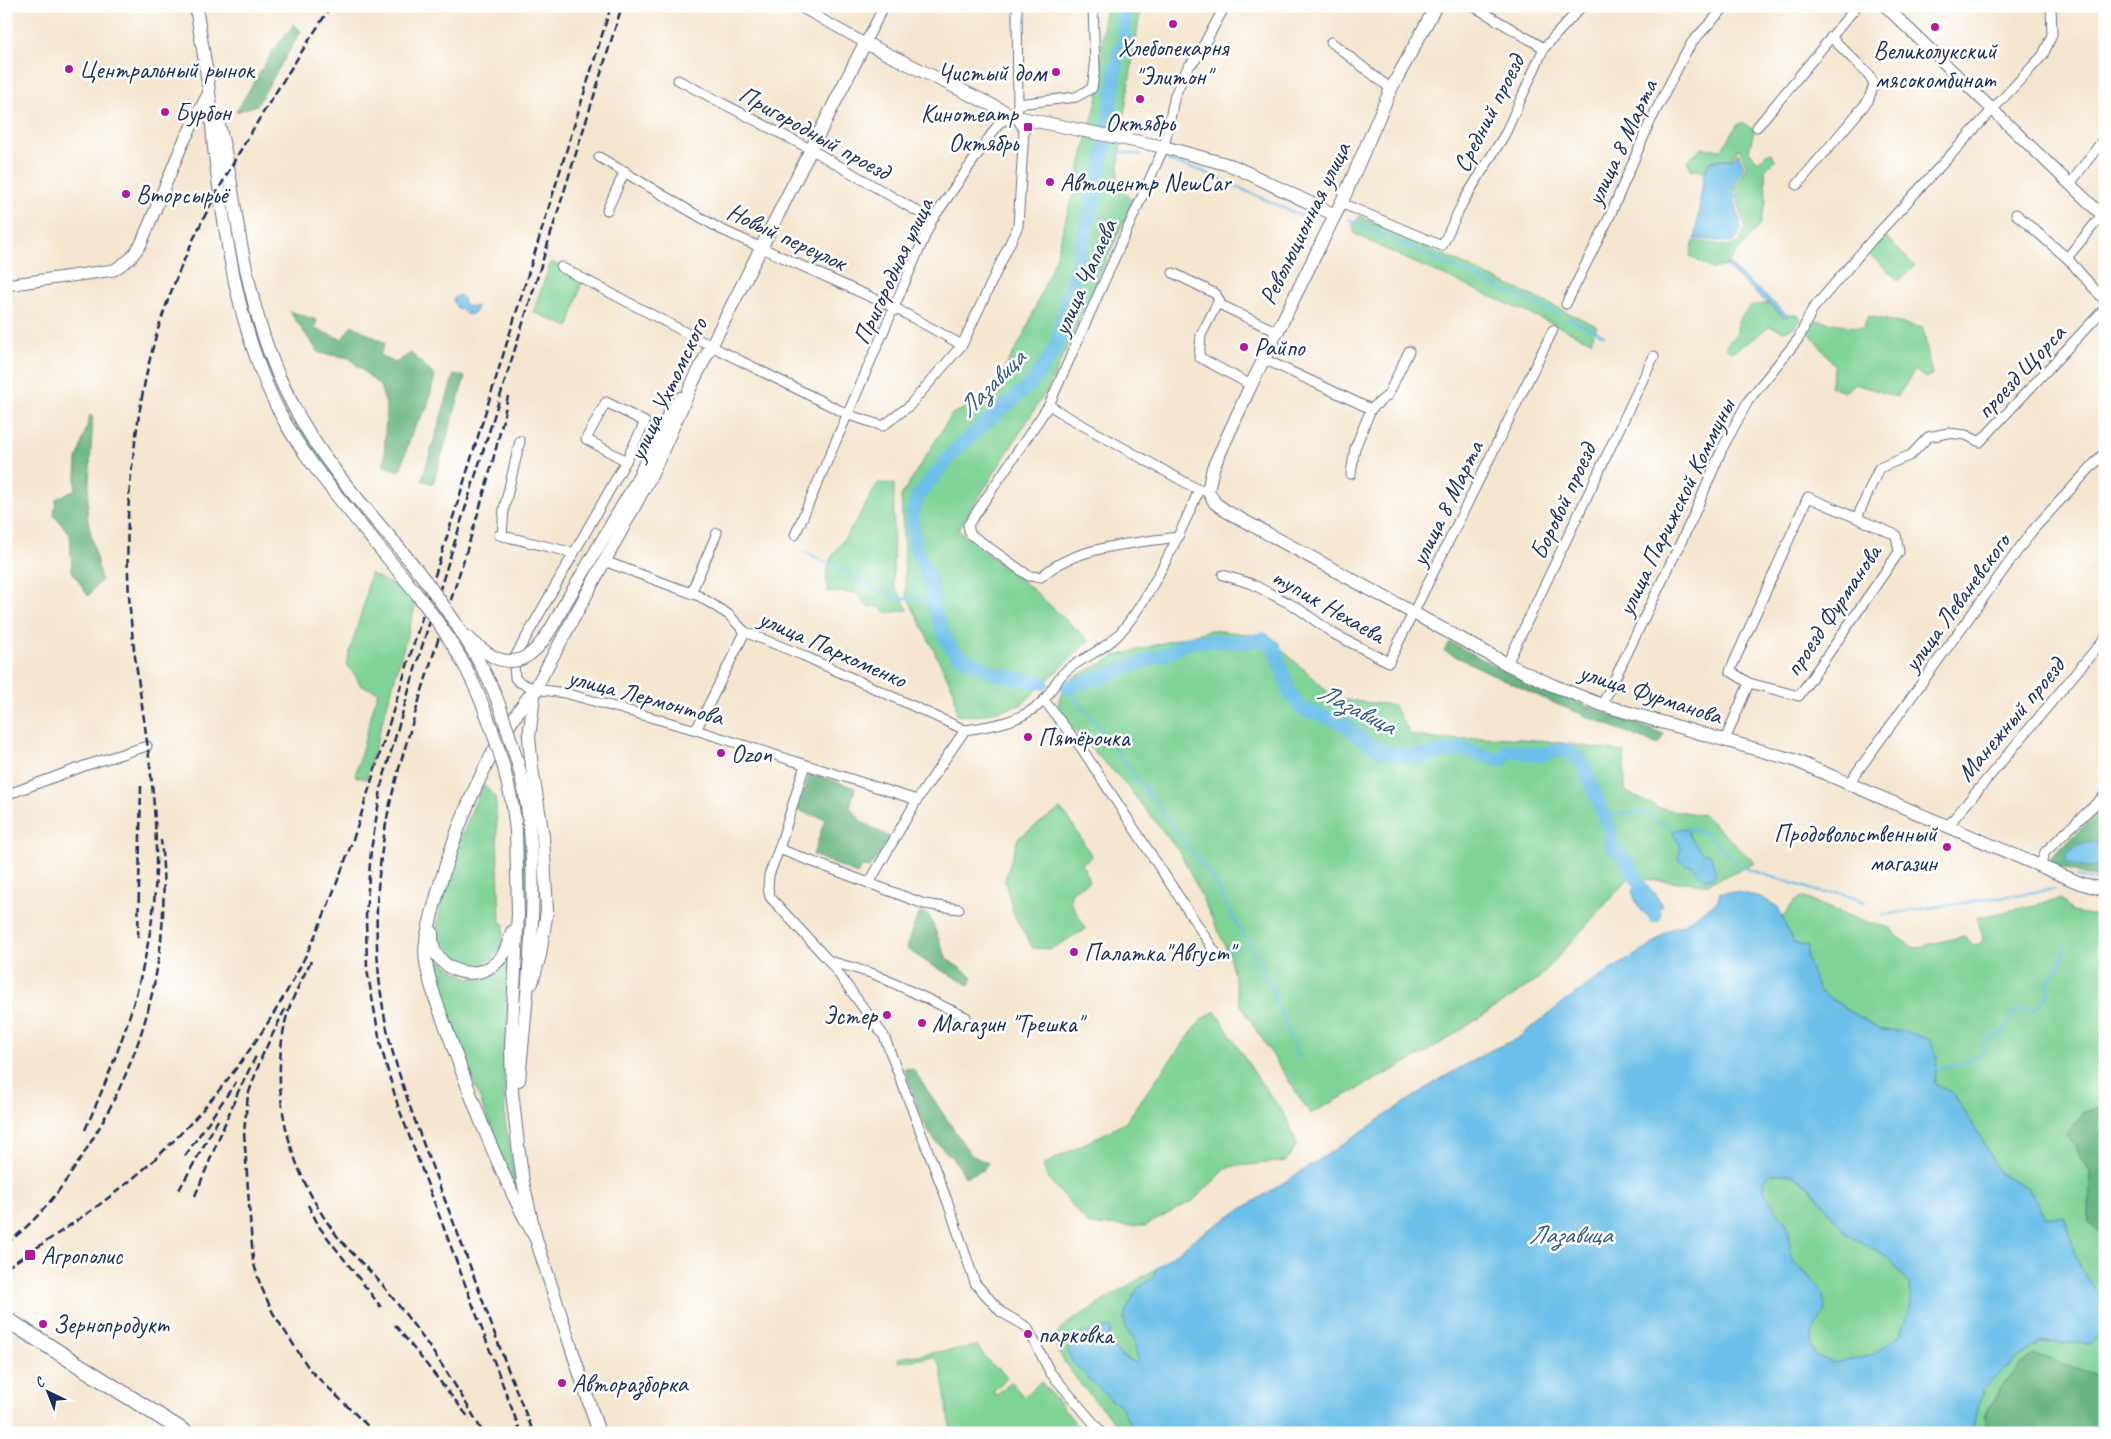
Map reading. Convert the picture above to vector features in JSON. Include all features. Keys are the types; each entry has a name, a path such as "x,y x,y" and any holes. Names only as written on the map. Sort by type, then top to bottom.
{"main road":[{"path":"196,6 209,92 214,155 231,263 240,308 254,352 280,414 306,455 362,528 416,593 452,644 479,697 493,731 504,768 513,807 516,831 518,912 511,1047 512,1092 523,1182 536,1239 599,1433"},
{"name":"Революционная улица","path":"1204,490 1251,385 1341,203 1391,89 1436,6"},
{"path":"865,43 1017,110 1084,130 1164,147 1233,166 1335,215"},
{"name":"улица Ухтомского","path":"536,1239 521,1212 484,1130 432,986 426,962 425,945 432,916 448,858 477,783 490,757 524,702 535,689 652,474 693,382 865,43"},
{"path":"209,92 226,150 246,270 257,314 270,354 293,406 323,453 426,580 463,635 492,688 506,723 518,764 530,828 533,892 515,1115"},
{"path":"463,635 497,658 507,661 523,658 536,650 544,641 634,486 669,414 693,382"},
{"name":"улица Фурманова","path":"1204,490 1215,503 1226,511 1507,664 1552,685 1602,704 1794,760 1946,827 2080,882 2105,890"},
{"path":"525,1009 540,955 547,911 542,836 529,737 535,689"},
{"path":"432,916 433,944 436,954 450,968 467,973 478,973 488,969 500,960 508,947 518,912"},
{"path":"7,1322 186,1433"}],"street":[{"path":"798,6 865,43"},
{"name":"улица Ухтомского","path":"865,43 884,6"},
{"path":"561,267 849,415 883,426 909,406 962,346 1018,226 1024,130 1017,110 1017,6"},
{"path":"1017,110 1076,97 1092,88 1095,69 1093,6"},
{"name":"улица Чапаева","path":"1178,537 1124,544 1086,554 1050,568 1041,577 1029,576 970,534 968,525 1049,404 1164,147 1176,95 1188,67 1196,59 1225,6"},
{"path":"1474,6 1544,48"},
{"name":"Средний проезд","path":"1341,203 1442,246 1464,202 1505,134 1544,48 1582,6"},
{"path":"1757,127 1858,6"},
{"path":"1885,6 2103,216 2067,258"},
{"name":"улица Парижской Коммуны","path":"1602,704 1693,517 1722,449 1748,401 1799,338 1812,310 1872,240 2043,55 2052,35 2051,6"},
{"name":"улица 8 Марта","path":"1566,304 1609,218 1650,122 1686,52 1722,7"},
{"path":"1798,185 1868,100 1874,85 1869,75 1831,37"},
{"path":"1331,42 1391,89"},
{"name":"Пригородный проезд","path":"678,80 812,150 932,220"},
{"path":"6,285 114,270 130,259 141,244 182,145 209,92"},
{"name":"Пригородная улица","path":"796,535 932,220 1000,122 1017,110"},
{"path":"2070,184 2105,138"},
{"name":"Новый переулок","path":"599,157 720,229 895,308 962,346"},
{"path":"607,210 625,171"},
{"path":"2016,214 2067,258 2105,301"},
{"path":"1173,273 1216,294 1221,305 1277,332"},
{"path":"1218,300 1201,335 1199,357 1251,385"},
{"name":"проезд Щорса","path":"1857,518 1879,468 1911,455 1928,437 1948,433 1966,435 1980,442 2105,308"},
{"name":"улица 8 Марта","path":"1414,612 1553,330"},
{"path":"1351,474 1355,448 1371,409 1388,395 1409,351"},
{"name":"Боровой проезд","path":"1507,664 1654,356"},
{"path":"1264,359 1371,409"},
{"path":"535,689 519,682 515,678 515,657 626,461 645,422 606,402 586,439 626,461"},
{"name":"улица Фурманова","path":"1049,404 1066,416 1204,490"},
{"path":"520,441 504,509 501,535 574,553"},
{"name":"улица Леваневского","path":"1849,784 2032,530 2105,452"},
{"path":"869,883 917,800 965,730 1012,720 1025,714 1044,700 1066,670 1096,652 1116,637 1141,604 1204,490"},
{"name":"проезд Фурманова","path":"1808,497 1857,518 1896,535 1900,552 1799,696 1749,684 1730,670 1808,497"},
{"path":"691,593 717,533"},
{"name":"улица Пархоменко","path":"604,561 699,596 729,615 745,632 802,655 965,730"},
{"name":"тупик Нехаева","path":"1223,575 1252,584 1296,607 1334,634 1389,662 1414,612"},
{"path":"696,730 745,632"},
{"name":"Манежный проезд","path":"1946,827 2105,638"},
{"path":"1726,740 1749,684"},
{"name":"улица Лермонтова","path":"535,689 565,693 696,730 917,800"},
{"path":"1044,700 1082,749 1219,958"},
{"path":"6,795 87,765 147,746"},
{"path":"805,765 769,875 768,888 770,897 829,961 884,1036 948,1203 975,1283 1000,1312 1027,1327 1050,1372 1102,1433"},
{"path":"2040,866 2045,852 2105,795"},
{"path":"779,849 924,904 959,909"},
{"path":"829,961 874,974 966,1017"}],"green space":[{"path":"1105,6 1141,6 1123,122 1117,184 1133,201 1049,387 958,530 1030,587 1089,641 1021,705 978,716 957,715 954,691 906,594 901,496 952,414 987,398 1024,335 1056,257 1098,97"},
{"path":"294,24 301,31 257,105 236,112 273,51"},
{"path":"1743,123 1754,130 1749,151 1758,162 1766,154 1772,153 1775,160 1765,170 1766,202 1760,224 1726,266 1712,269 1690,256 1694,241 1729,246 1739,243 1745,229 1735,187 1747,167 1739,148 1731,159 1710,161 1704,172 1691,169 1687,160 1702,148 1721,150 1738,124"},
{"path":"226,200 229,200 262,346 362,513 360,515 305,440 290,415 265,362 241,290"},
{"path":"1359,216 1597,326 1591,341 1393,253 1355,234 1353,226"},
{"path":"1885,236 1915,266 1899,281 1868,253"},
{"path":"551,262 583,278 569,327 533,312"},
{"path":"1768,303 1785,318 1787,315 1798,315 1801,320 1795,327 1784,331 1769,326 1751,341 1731,352 1725,347 1737,333 1737,323 1749,307"},
{"path":"289,311 317,320 315,329 342,339 352,325 385,343 380,355 395,363 411,353 435,376 427,408 412,432 400,471 384,466 386,405 380,386 349,358 319,353"},
{"path":"1868,316 1923,328 1932,375 1925,378 1915,370 1897,397 1855,384 1844,392 1830,386 1835,366 1809,332 1815,320 1863,328"},
{"path":"454,374 465,377 433,484 422,480"},
{"path":"90,415 93,417 87,516 101,580 88,596 72,571 70,534 54,516 56,499 75,490 77,460"},
{"path":"878,483 894,484 893,583 908,610 887,613 878,606 868,607 856,593 828,592 826,575 831,558 855,523"},
{"path":"370,573 396,587 416,604 366,779 355,776 378,691 361,686 346,664 364,604"},
{"path":"1210,630 1266,636 1335,699 1393,705 1411,735 1441,740 1495,737 1548,741 1624,752 1625,791 1658,808 1704,815 1755,863 1707,884 1629,878 1537,980 1427,1052 1310,1114 1240,1004 1229,954 1181,854 1123,781 1081,739 1057,707 1065,682 1116,656"},
{"path":"1450,642 1502,670 1554,694 1664,734 1658,745 1549,701 1444,651"},
{"path":"810,773 855,788 850,807 862,822 891,838 869,868 862,867 857,874 813,855 825,819 797,810"},
{"path":"516,775 525,847 526,920 523,920 521,848 512,776"},
{"path":"482,786 485,786 495,797 500,923 504,923 503,939 498,953 483,967 458,967 441,952 437,939 438,919 450,870"},
{"path":"2105,806 2105,844 2094,842 2102,864 2105,863 2105,880 2050,864 2052,856"},
{"path":"1060,809 1070,820 1092,857 1082,863 1089,881 1072,892 1070,901 1086,929 1051,949 1033,948 1014,916 1005,880 1018,838"},
{"path":"1802,897 1859,920 1891,928 1896,936 1914,948 1964,936 1975,946 1981,944 1983,937 1977,918 2061,899 2072,912 2105,917 2105,1106 2084,1112 2067,1135 2090,1171 2089,1224 2105,1237 2105,1304 2080,1267 2064,1217 2046,1217 2028,1188 1999,1173 1980,1136 1935,1084 1937,1055 1904,1031 1880,1030 1819,991 1807,959 1806,946 1793,943 1782,917 1794,902"},
{"path":"920,912 929,915 947,959 973,977 969,985 928,963 907,949 912,929"},
{"path":"431,951 459,974 475,978 483,977 492,972 512,952 504,1067 505,1120 518,1198 435,981"},
{"path":"1215,1011 1259,1080 1288,1120 1297,1145 1286,1161 1228,1167 1194,1200 1145,1226 1089,1225 1047,1177 1043,1165 1125,1123 1202,1019"},
{"path":"904,1068 913,1069 971,1155 988,1163 983,1170 965,1177 962,1170 932,1137 921,1116"},
{"path":"2105,1106 2105,1237 2089,1224 2090,1171 2067,1135 2084,1112"},
{"path":"1771,1174 1791,1174 1809,1187 1847,1234 1888,1257 1910,1286 1911,1304 1900,1335 1871,1356 1833,1363 1816,1356 1811,1347 1810,1337 1826,1310 1810,1277 1794,1262 1790,1248 1788,1226 1764,1192 1764,1181"},
{"path":"1155,1269 1154,1277 1137,1289 1127,1331 1134,1339 1139,1361 1136,1363 1121,1356 1107,1340 1111,1332 1079,1334 1110,1399 1121,1406 1134,1433 1125,1433 1073,1375 1058,1350 1056,1339 1065,1325"},
{"path":"2105,1326 2105,1378 2034,1354 2008,1377 1985,1414 1984,1433 1971,1433 1983,1390 2005,1368 2039,1343 2070,1342 2090,1344 2100,1336"},
{"path":"977,1346 993,1367 999,1369 1007,1378 993,1391 996,1395 1011,1382 1024,1397 1041,1382 1084,1433 951,1433 940,1364 933,1357 899,1362 898,1358"},
{"path":"2034,1354 2105,1378 2105,1433 1984,1433 1985,1415 2008,1377"}],"water":[{"path":"1738,153 1744,166 1734,187 1740,223 1738,236 1734,242 1695,239 1704,174 1710,162 1733,159"},
{"path":"1728,263 1787,315 1785,318 1733,273 1726,266"},
{"path":"459,295 463,298 464,304 471,307 477,306 475,312 470,315 465,314 467,311 458,309 453,301"},
{"path":"1689,829 1689,836 1703,853 1710,853 1716,874 1713,878 1703,878 1693,866 1685,865 1678,859 1681,847 1673,834 1674,830"},
{"path":"2094,842 2105,844 2105,863 2085,868 2066,863 2066,855 2078,844"},
{"path":"1642,881 1646,888 1655,893 1662,906 1652,918 1644,913 1636,903 1632,890"},
{"name":"Лазавица","path":"1720,892 1738,892 1761,897 1778,907 1793,943 1807,946 1807,959 1819,991 1880,1030 1904,1031 1931,1040 1937,1055 1935,1084 1953,1093 1980,1136 1999,1173 2028,1188 2046,1217 2064,1217 2080,1267 2105,1304 2105,1326 2100,1336 2090,1344 2070,1342 2040,1343 2005,1368 1983,1390 1971,1433 1134,1433 1121,1406 1110,1399 1073,1363 1067,1350 1079,1334 1111,1327 1107,1341 1121,1356 1136,1363 1138,1361 1134,1339 1127,1331 1124,1319 1137,1289 1154,1277 1155,1269 1197,1237 1307,1168 1439,1080 1491,1050 1518,1038 1569,998 1613,968 1648,948 1667,931 1684,924 1718,901","holes":["1771,1174 1791,1174 1809,1186 1847,1234 1888,1257 1910,1286 1911,1304 1900,1335 1871,1356 1833,1363 1816,1356 1811,1347 1811,1337 1826,1310 1822,1290 1794,1262 1790,1248 1788,1226 1764,1192 1764,1181"]}],"waterway":[{"name":"Лазавица","path":"1042,683 993,673 956,654 946,640 934,608 931,583 915,547 912,515 918,496 956,449 1032,383 1055,350 1102,166 1118,56 1125,39 1123,6"},
{"path":"1103,149 1141,155"},
{"path":"1168,161 1202,171 1310,220"},
{"path":"1350,220 1558,314"},
{"path":"1568,318 1604,335"},
{"path":"806,552 884,593 905,599 932,596"},
{"name":"Лазавица","path":"1067,688 1172,652 1188,643 1197,641 1246,642 1263,639 1274,647 1290,694 1302,709 1342,722 1359,737 1381,751 1416,757 1465,749 1502,760 1508,750 1543,755 1553,751 1567,751 1581,760 1610,829 1611,846 1631,869 1655,916"},
{"path":"1067,688 1211,876 1265,974 1299,1059"},
{"path":"1605,816 1641,811 1676,831"},
{"path":"1687,831 1689,829 1706,834 1741,867 1823,893 1838,892 1865,902"},
{"path":"2077,876 2105,883"},
{"path":"1882,915 2055,889"},
{"path":"1932,1069 1959,1065 1982,1053 1984,1040 2000,1035 2006,1029 2011,1014 2022,1009 2035,1011 2048,994 2047,982 2059,969 2066,945"}],"railway":[{"path":"85,1130 119,1047 137,991 150,933 154,903 156,872 154,808 134,649 128,584 128,519 131,476 147,370 171,292 189,249 210,207 232,165 280,85 331,6"},
{"path":"6,1268 112,1195 145,1168 191,1123 213,1098 253,1045 288,989 311,945 356,831 611,6"},
{"path":"521,1433 398,1106 381,1047 367,970 366,915 371,850 382,783 416,666 622,6"},
{"path":"508,396 489,476 398,772 381,857 378,883 377,938 378,965 385,1019 407,1098 506,1365 534,1433"},
{"path":"138,938 141,785"},
{"path":"6,1244 31,1223 72,1172 109,1109 126,1073 140,1036 151,998 158,960 163,921 161,840"},
{"path":"311,961 290,1007 285,1023 281,1051 280,1080 282,1108 296,1162 307,1188 337,1236 382,1285 414,1326 451,1378 483,1433"},
{"path":"285,1009 262,1056 248,1095 244,1132 253,1261 260,1284 273,1313 310,1370 375,1433"},
{"path":"195,1196 238,1092 256,1056"},
{"path":"185,1156 236,1082"},
{"path":"179,1190 218,1120"},
{"path":"308,1205 320,1228 381,1307"},
{"path":"395,1325 470,1419"}],"place":[{"name":"Хлебопекарня \"Элитон\"","path":"1173,24"},
{"name":"Великолукский мясокомбинат","path":"1935,27"},
{"name":"Центральный рынок","path":"69,69"},
{"name":"Чистый дом","path":"1056,72"},
{"name":"Октябрь","path":"1140,99"},
{"name":"Бурбон","path":"165,112"},
{"name":"Кинотеатр Октябрь","path":"1028,127"},
{"name":"Автоцентр NewCar","path":"1050,182"},
{"name":"Вторсырьё","path":"126,194"},
{"name":"Райпо","path":"1244,347"},
{"name":"Пятёрочка","path":"1028,737"},
{"name":"Ozon","path":"721,753"},
{"name":"Продовольственный магазин","path":"1947,847"},
{"name":"Палатка\"Август\"","path":"1074,952"},
{"name":"Эстер","path":"887,1015"},
{"name":"Магазин \"Трешка\"","path":"922,1023"},
{"name":"Агрополис","path":"30,1255"},
{"name":"Зернопродукт","path":"43,1324"},
{"name":"парковка","path":"1028,1334"},
{"name":"Авторазборка","path":"562,1383"}]}
